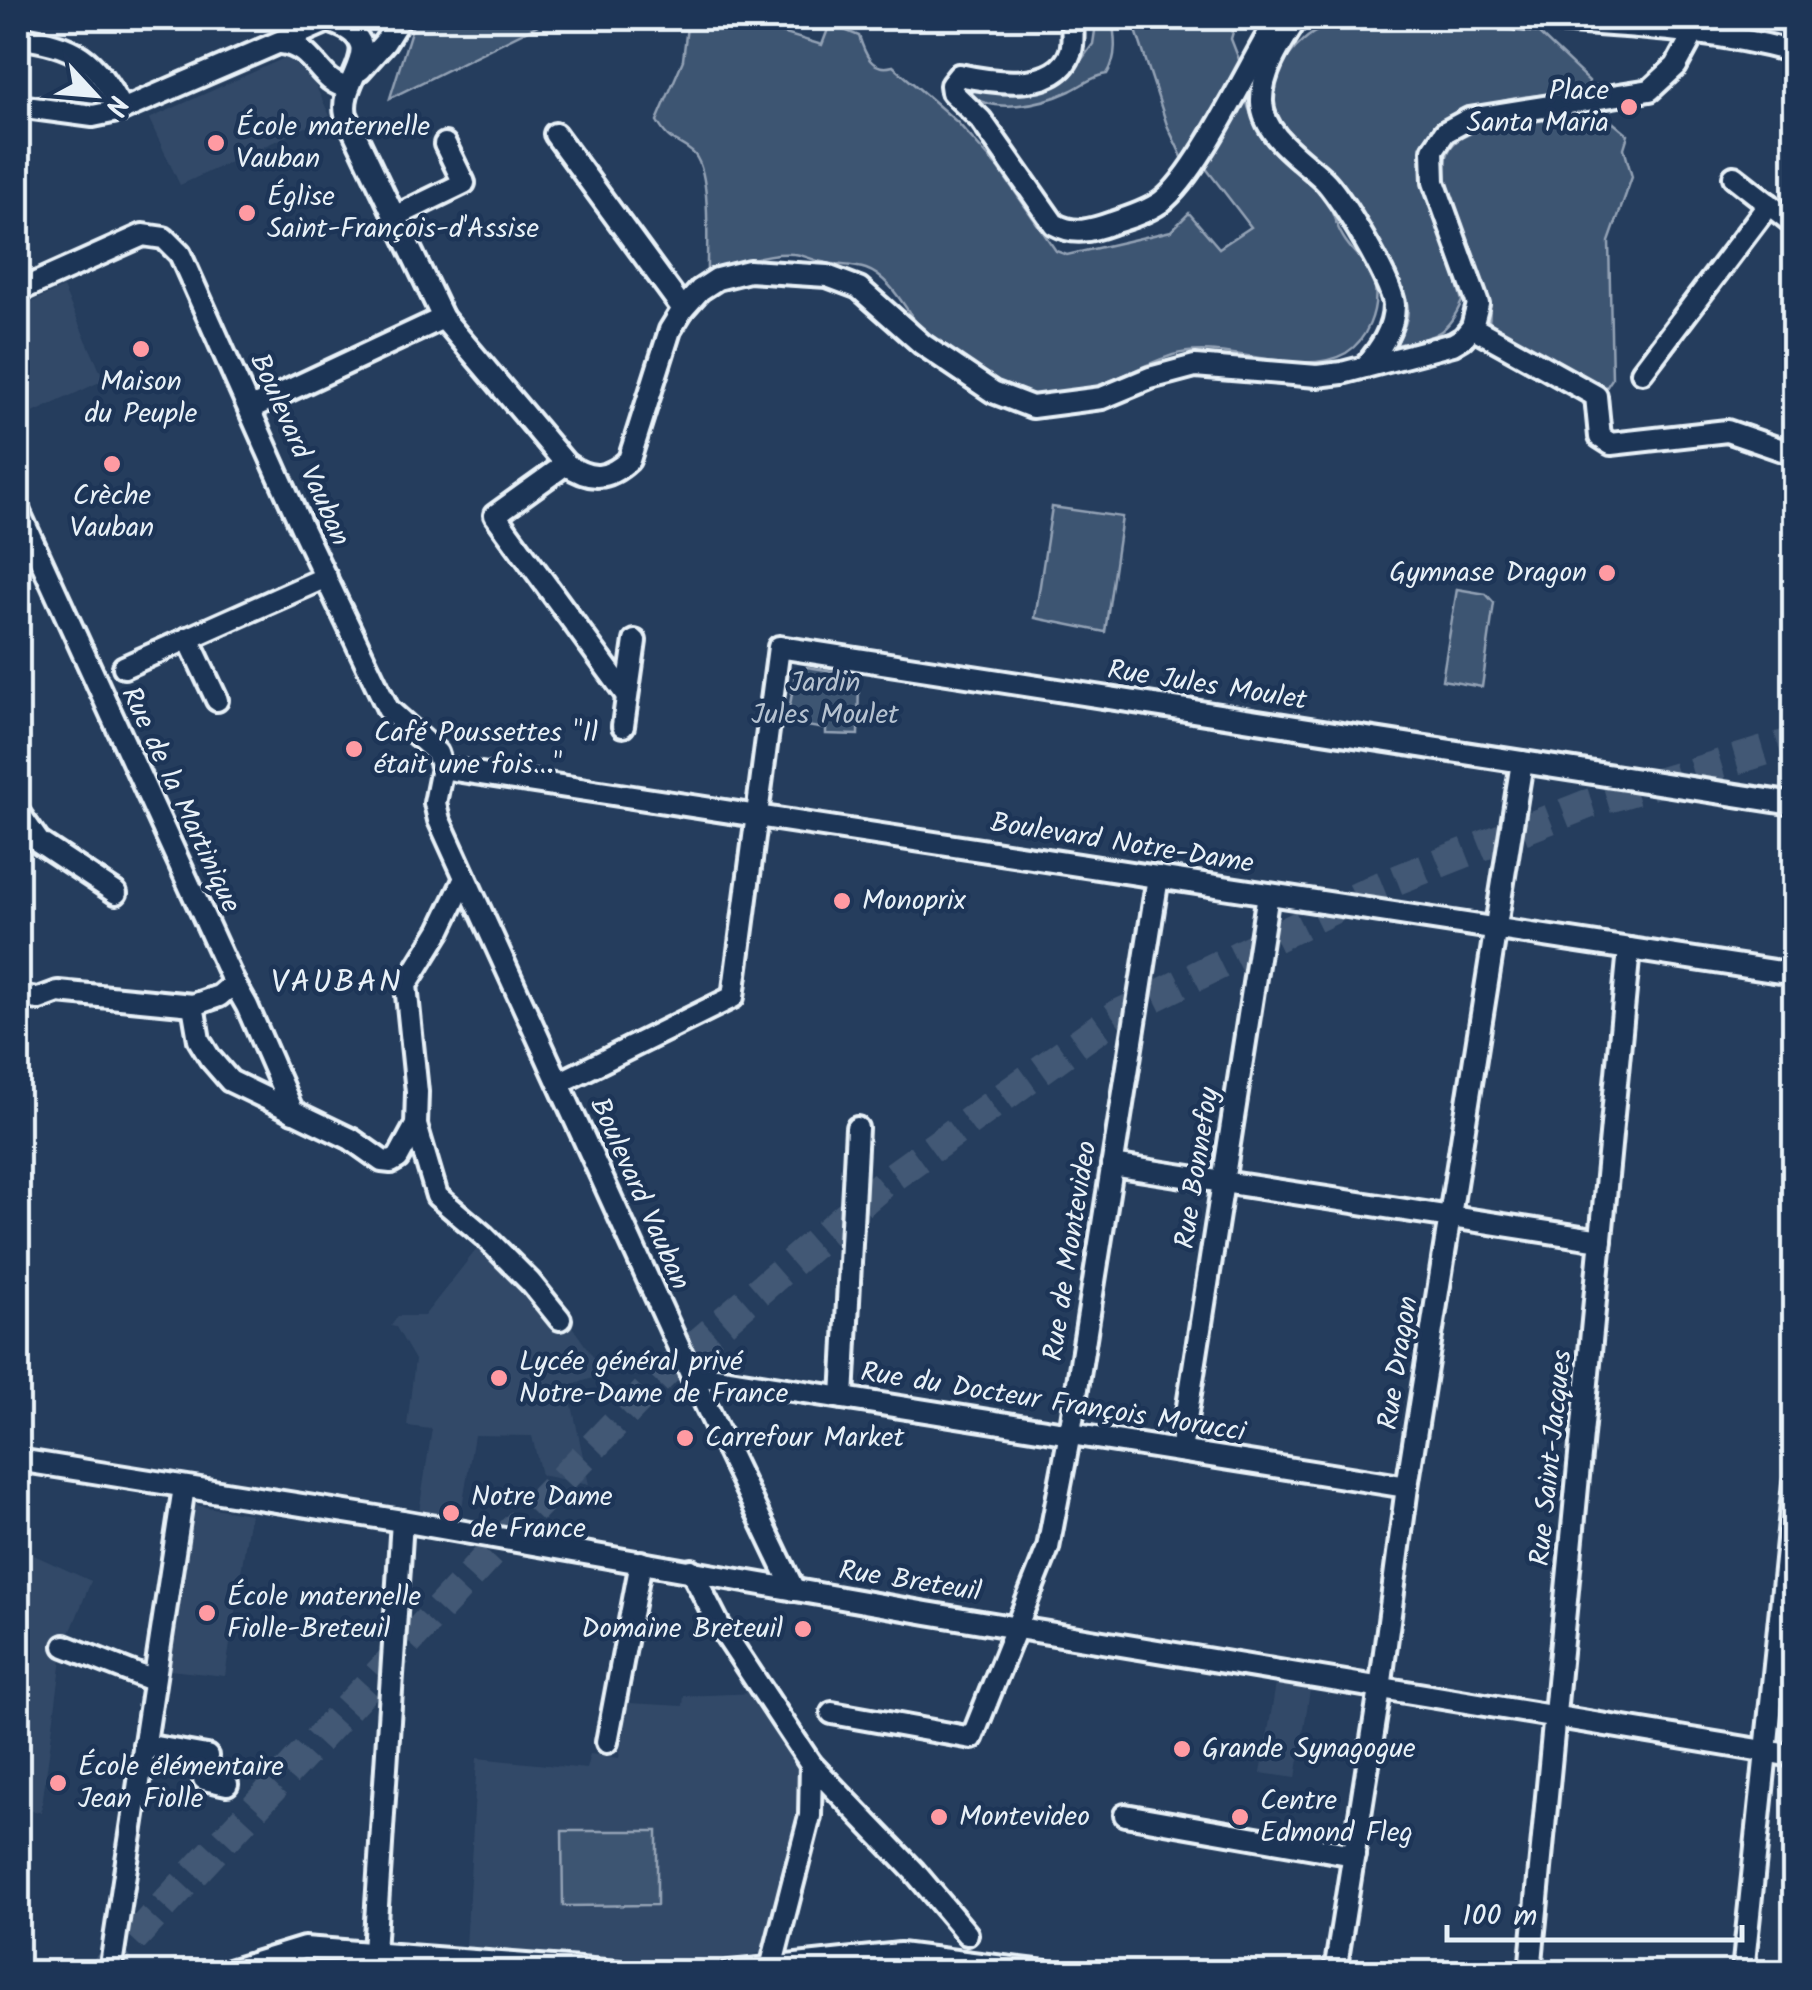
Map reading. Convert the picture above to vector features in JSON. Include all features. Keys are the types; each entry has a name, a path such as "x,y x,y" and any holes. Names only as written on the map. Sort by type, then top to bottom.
{"street":[{"path":"280,44 292,44 312,57 332,82 352,79 385,42 400,18"},
{"path":"1072,18 1070,51 1056,70 1009,82 959,76 954,78 952,92 981,120 1054,224 1068,232 1091,231 1160,202 1184,176 1268,33 1284,18"},
{"path":"1297,18 1279,45 1265,80 1262,104 1270,128 1336,194 1386,279 1394,301 1393,320 1384,344 1366,367"},
{"path":"1518,18 1695,31 1752,40 1794,52"},
{"path":"332,19 352,33 363,55 344,103 346,115 443,318 566,464 579,473 602,477 616,472 629,460 670,330 682,309 700,290 717,280 749,270 804,273 844,281 877,301 922,344 993,392 1032,406 1102,398 1150,378 1194,366 1316,376 1453,344 1472,326 1478,304 1434,182 1433,150 1446,132 1469,119 1650,90 1676,66 1695,31 1739,18"},
{"path":"18,106 93,116 122,110 332,19"},
{"path":"312,57 316,40 332,19"},
{"path":"18,36 58,43 82,56 122,110"},
{"path":"555,134 682,309"},
{"path":"394,217 464,183 445,144"},
{"path":"1734,177 1794,224"},
{"path":"1642,372 1768,204"},
{"name":"Boulevard Vauban","path":"18,291 143,235 164,238 180,254 388,708 437,753 442,768 435,804 438,820 794,1590"},
{"path":"251,408 443,318"},
{"path":"1472,326 1596,396 1600,437 1611,444 1727,431 1794,454"},
{"path":"566,464 495,515 626,693 622,726"},
{"name":"Rue de la Martinique","path":"18,510 293,1112"},
{"path":"124,667 326,577"},
{"path":"188,638 216,700"},
{"path":"626,693 634,641"},
{"name":"Rue Jules Moulet","path":"757,816 779,647 1794,804"},
{"name":"Rue Dragon","path":"1335,1972 1522,762"},
{"name":"Boulevard Notre-Dame","path":"442,768 1794,974"},
{"path":"18,812 39,842 116,893"},
{"path":"559,1083 732,997 757,816"},
{"name":"Rue de Montevideo","path":"832,1713 972,1738 1048,1548 1070,1433 1158,877"},
{"path":"466,878 406,985 417,1092 416,1125 436,1196 519,1270 560,1319"},
{"name":"Rue Bonnefoy","path":"1181,1451 1268,894"},
{"name":"Rue Saint-Jacques","path":"1530,1972 1630,949"},
{"path":"18,996 39,998 58,992 193,1005 220,996 234,984"},
{"path":"193,1005 199,1040 230,1082 351,1139 382,1161 398,1158 416,1125"},
{"path":"843,1398 857,1128"},
{"path":"1112,1165 1602,1240"},
{"name":"Rue du Docteur François Morucci","path":"691,1374 1407,1487"},
{"name":"Rue Breteuil","path":"18,1460 1794,1756"},
{"path":"1743,1972 1794,1482"},
{"path":"110,1972 184,1487"},
{"path":"374,1952 402,1521"},
{"path":"607,1742 641,1562"},
{"path":"691,1570 719,1625 810,1764 914,1871 967,1934"},
{"path":"65,1646 154,1680"},
{"path":"144,1745 208,1756 204,1779 226,1784"},
{"path":"771,1968 810,1816 810,1764"},
{"path":"1125,1815 1354,1855"},
{"path":"226,1972 304,1948 619,1972"},
{"path":"730,1972 900,1954 1046,1972"}],"shaded area":[{"name":"École maternelle Vauban","path":"289,56 309,72 330,116 180,185 149,119"},
{"path":"63,288 104,380 18,420 18,308"},
{"name":"Lycée général privé Notre-Dame de France","path":"480,1245 541,1282 605,1374 568,1386 589,1485 541,1475 532,1436 474,1435 460,1519 419,1512 432,1429 407,1426 415,1360 396,1327 391,1326 398,1316 424,1316"},
{"name":"École maternelle Fiolle-Breteuil","path":"194,1505 250,1514 225,1676 170,1670"},
{"path":"18,1548 91,1581 63,1651 41,1812 31,1811 30,1822 18,1820"},
{"path":"1276,1684 1310,1690 1296,1778 1261,1773"},
{"path":"757,1693 802,1766 804,1814 766,1952 701,1963 466,1948 477,1758 586,1769 590,1754 619,1758 628,1703 683,1706 684,1696"}],"green space":[{"path":"415,18 539,18 542,23 390,98"},
{"path":"688,18 732,18 822,45 830,24 859,36 874,64 893,66 957,122 1000,170 1056,251 1067,255 1171,231 1189,213 1219,248 1251,227 1205,167 1246,99 1266,141 1321,189 1343,237 1370,272 1375,296 1370,324 1360,341 1346,353 1327,360 1284,361 1193,351 1076,393 1035,397 997,384 939,346 924,333 894,291 866,269 781,254 748,260 707,278 706,192 699,161 669,137 657,121 683,60"},
{"path":"1097,18 1112,18 1114,54 1107,74 1058,96 1017,105 990,104 967,94 967,87 1008,92 1069,77 1093,44"},
{"path":"1132,18 1237,18 1231,39 1240,62 1183,159 1167,125"},
{"path":"1352,18 1537,32 1589,81 1588,89 1582,91 1503,101 1445,123 1429,185 1462,301 1444,329 1396,345 1408,309 1388,258 1338,181 1289,136 1279,122 1273,100 1277,78 1296,48 1315,32"},
{"path":"1590,113 1604,115 1628,135 1624,148 1632,177 1609,242 1612,379 1606,388 1592,387 1489,322 1487,294 1463,240 1445,170 1451,147 1476,132 1515,122"},
{"path":"1052,507 1122,517 1105,632 1035,618"},
{"path":"1457,589 1486,594 1494,603 1482,687 1442,680"},
{"name":"Jardin Jules Moulet","path":"807,667 859,675 858,735 826,734 826,729 787,723 795,675"},
{"path":"562,1831 657,1831 657,1905 563,1906"}],"tunnel":[{"path":"102,1972 489,1555 667,1370 884,1183 1117,1015 1376,888 1588,804 1794,742"}],"place":[{"name":"Place Santa Maria","path":"1629,107"},
{"name":"École maternelle Vauban","path":"216,143"},
{"name":"Église Saint-François-d'Assise","path":"247,213"},
{"name":"Maison du Peuple","path":"141,349"},
{"name":"Crèche Vauban","path":"112,464"},
{"name":"Gymnase Dragon","path":"1607,573"},
{"name":"Café Poussettes \"Il était une fois...\"","path":"354,749"},
{"name":"Monoprix","path":"842,901"},
{"name":"Lycée général privé Notre-Dame de France","path":"499,1378"},
{"name":"Carrefour Market","path":"685,1438"},
{"name":"Notre Dame de France","path":"451,1513"},
{"name":"École maternelle Fiolle-Breteuil","path":"207,1613"},
{"name":"Domaine Breteuil","path":"803,1629"},
{"name":"Grande Synagogue","path":"1182,1749"},
{"name":"École élémentaire Jean Fiolle","path":"58,1783"},
{"name":"Montevideo","path":"939,1817"},
{"name":"Centre Edmond Fleg","path":"1240,1817"}],"district":[{"name":"VAUBAN","path":"337,983"}]}
